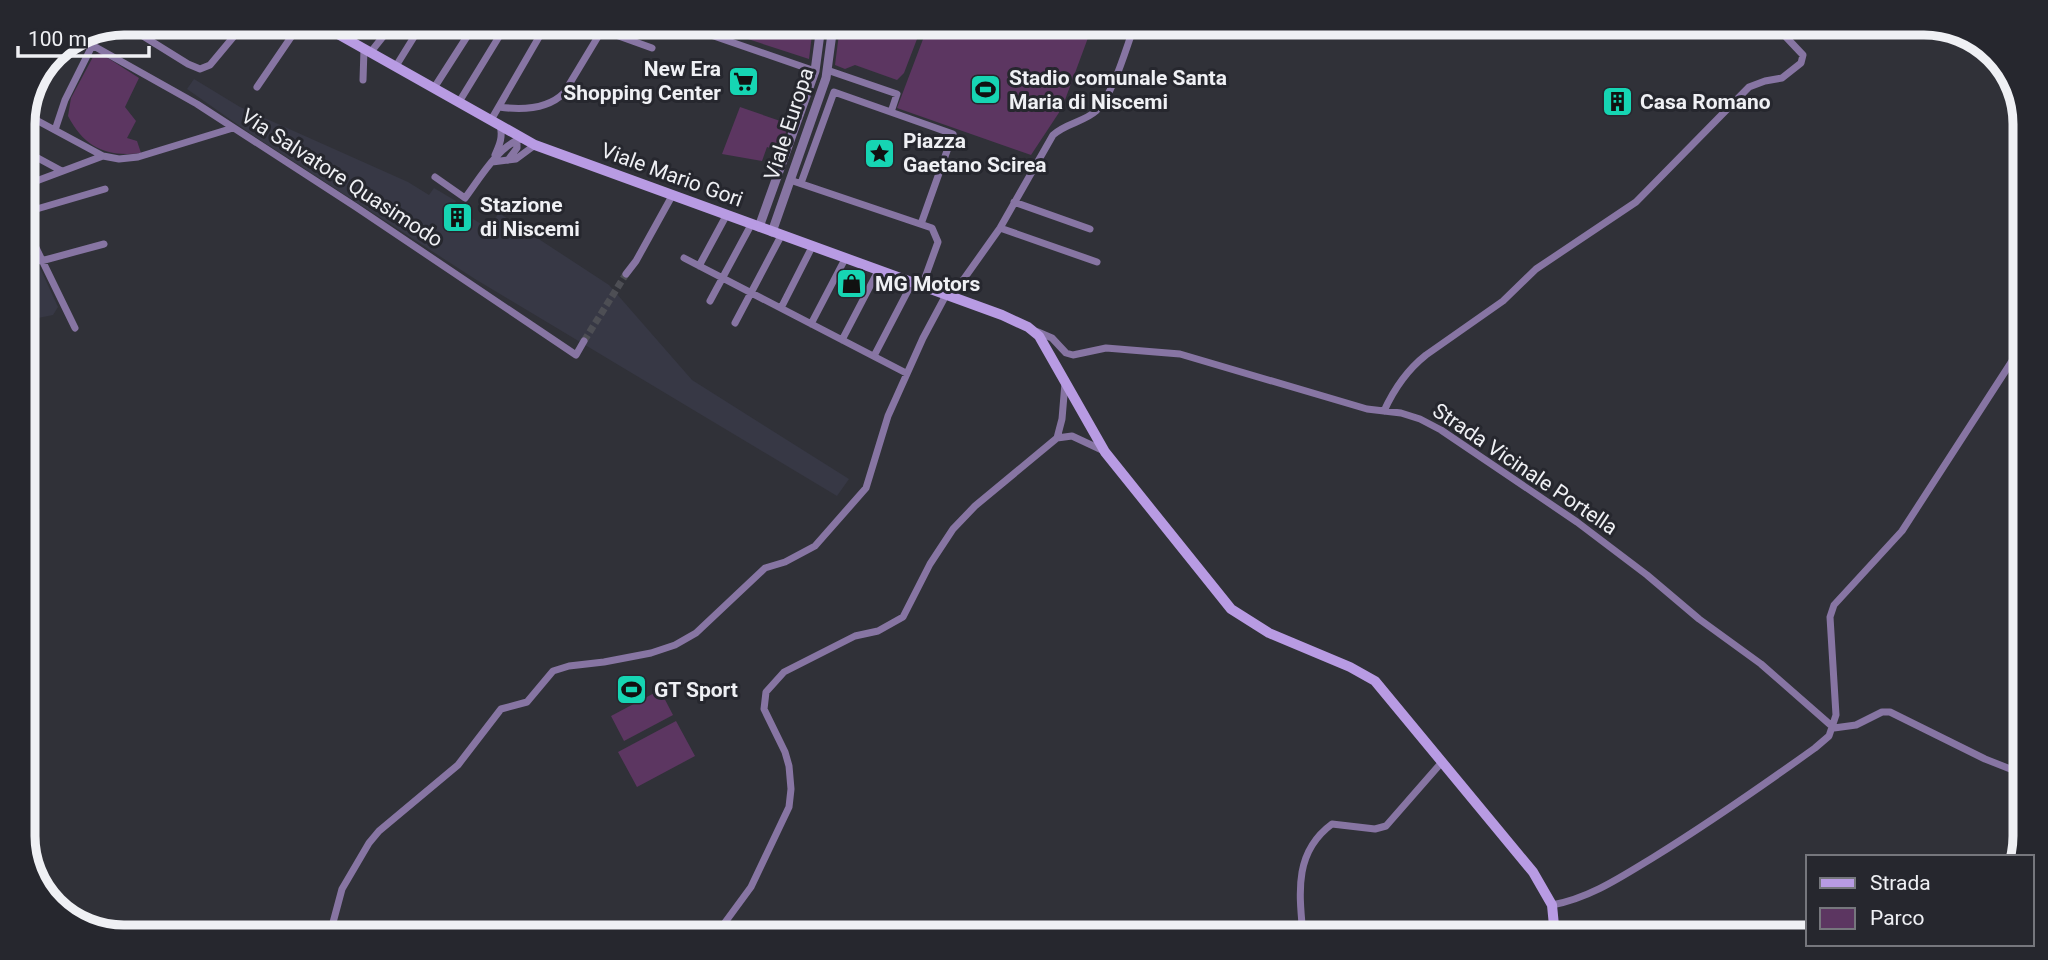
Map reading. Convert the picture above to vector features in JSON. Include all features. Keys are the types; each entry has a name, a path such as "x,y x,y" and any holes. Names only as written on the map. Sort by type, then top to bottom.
{"main road":[{"name":"Viale Mario Gori","path":"339,35 535,145 1028,327"},
{"path":"1028,327 1045,343 1105,452 1230,609 1269,632 1350,667 1375,681 1534,872 1552,905 1554,925"}],"street":[{"path":"141,35 200,69 210,65 235,35"},
{"path":"257,87 292,35"},
{"path":"363,80 367,51 382,35"},
{"path":"396,66 415,35"},
{"path":"434,88 468,35"},
{"path":"458,102 500,35"},
{"path":"492,162 501,143 496,122 499,107 540,35"},
{"path":"499,107 517,110 555,102 564,93 598,35"},
{"path":"622,35 652,48"},
{"path":"711,35 815,71"},
{"name":"Viale Europa","path":"755,226 815,71 820,35"},
{"name":"Viale Europa","path":"776,234 790,180 827,71 832,35"},
{"path":"332,925 342,889 369,843 379,831 458,765 501,709 527,702 544,680 561,668 641,655 675,645 696,633 765,568 803,554 822,539 866,488 888,416 906,373 948,296 1000,228 1053,135 1060,128 1084,119 1097,109 1108,93 1131,35"},
{"path":"1384,411 1398,384 1415,364 1503,301 1536,269 1636,202 1749,88 1765,80 1782,78 1801,63 1801,52 1787,35"},
{"name":"Via Salvatore Quasimodo","path":"89,42 197,104 576,355 584,341"},
{"path":"55,130 65,100 93,44"},
{"path":"827,71 897,94 891,112"},
{"path":"801,183 834,92 953,134 921,224"},
{"path":"35,119 103,156 119,159 138,157 233,128"},
{"path":"508,160 517,148 519,137"},
{"path":"435,177 465,198 492,162 519,137"},
{"path":"492,162 522,156 535,145"},
{"path":"35,156 60,170"},
{"path":"35,182 60,170 103,156"},
{"path":"790,180 932,228 938,242 917,285 874,356"},
{"path":"35,210 105,190"},
{"path":"626,274 672,196"},
{"path":"1014,201 1090,229"},
{"path":"699,266 726,216"},
{"path":"710,301 755,226"},
{"path":"1000,228 1097,262"},
{"path":"735,323 776,234"},
{"path":"41,261 103,244"},
{"path":"781,308 812,247"},
{"path":"35,248 75,328"},
{"path":"684,258 906,373"},
{"path":"811,324 845,259"},
{"path":"842,340 878,271"},
{"name":"Strada Vicinale Portella","path":"1028,327 1052,338 1073,355 1106,348 1180,354 1367,409 1401,413 1419,419 1441,430 1577,522 1699,619 1761,664 1834,728"},
{"path":"1552,905 1570,902 1599,890 1717,818 1829,736 1834,728 1836,715 1830,617 1834,605 1902,531 2013,359"},
{"path":"1057,438 1062,419 1065,381"},
{"path":"723,925 751,887 789,807 789,766 764,709 766,692 784,671 855,636 878,631 903,617 930,564 953,529 975,506 1057,438 1072,436 1105,452"},
{"path":"1834,728 1856,725 1882,712 1890,712 2013,770"},
{"path":"1302,925 1298,887 1303,864 1318,834 1332,824 1375,829 1386,826 1442,762"}],"shaded area":[{"path":"194,79 240,107 408,182 429,195 434,188 456,201 453,207 488,228 499,213 609,285 692,380 849,479 837,496 475,279 251,134 187,89"},
{"path":"35,257 58,307 53,315 35,319"}],"green space":[{"path":"736,35 812,35 809,59"},
{"path":"839,35 919,35 904,73 897,80 855,65 845,69 835,65"},
{"name":"Stadio comunale Santa Maria di Niscemi","path":"925,35 1089,35 1062,108 1031,155 897,108"},
{"path":"100,53 139,78 125,107 136,121 127,138 137,141 141,153 117,153 98,148 82,136 68,116 71,98 94,55"},
{"path":"740,107 789,124 779,151 767,147 762,161 722,154"},
{"path":"660,690 673,715 624,741 611,716"},
{"path":"676,721 695,756 637,787 618,752"}],"tunnel":[{"path":"584,341 626,274"}],"place":[{"name":"New Era Shopping Center","path":"744,81"},
{"name":"Stadio comunale Santa Maria di Niscemi","path":"986,90"},
{"name":"Casa Romano","path":"1617,102"},
{"name":"Piazza Gaetano Scirea","path":"880,153"},
{"name":"Stazione di Niscemi","path":"457,217"},
{"name":"MG Motors","path":"852,284"},
{"name":"GT Sport","path":"631,690"}]}
